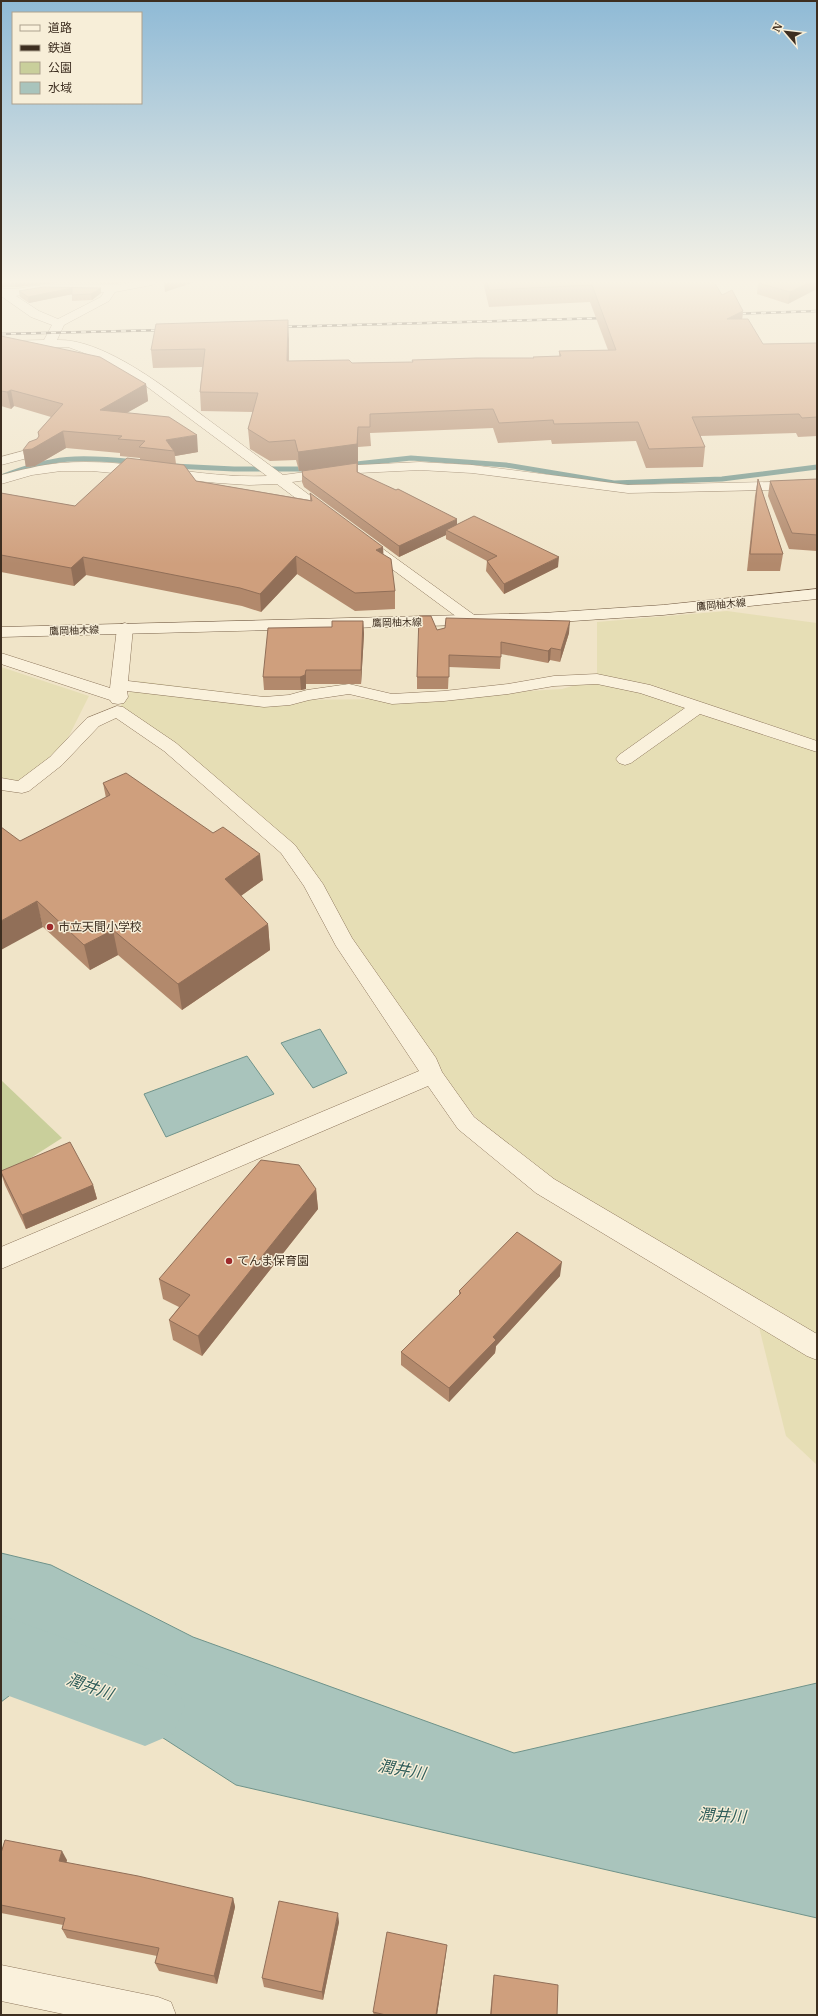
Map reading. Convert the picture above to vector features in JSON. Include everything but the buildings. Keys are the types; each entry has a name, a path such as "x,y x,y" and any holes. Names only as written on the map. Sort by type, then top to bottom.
{"street":[{"path":"141,376 344,527"},
{"path":"1,461 34,452"},
{"path":"1,480 39,469 86,466 201,478 251,481 373,468 418,466 497,471 628,489 817,485"},
{"path":"356,536 471,620"},
{"name":"鷹岡柚木線","path":"1,632 471,620 608,614 817,594"},
{"path":"1,784 22,787 56,762 118,697 125,628"},
{"path":"1,658 118,697 264,702 290,700 307,695 349,689 392,699 444,696 508,689 554,681 597,679 644,690 817,746"},
{"path":"118,697 170,747 288,848 313,884 343,941 428,1064 432,1075 466,1122 545,1186 817,1348"},
{"path":"625,759 697,708"},
{"path":"1,1258 432,1075"},
{"path":"1,1983 158,2015"}],"shaded area":[{"path":"727,611 817,623 817,1465 786,1436 755,1311 519,1165 428,1064 295,858 117,711 138,681 290,700 392,699 562,689 597,679 597,622"},
{"path":"1,667 89,696 65,744 27,784 1,782"}],"green space":[{"path":"1,1080 62,1138 1,1177"}],"water":[{"path":"320,1029 347,1073 313,1088 281,1043"},
{"path":"247,1056 274,1094 166,1137 144,1094"},
{"path":"1,1553 51,1565 193,1637 514,1753 817,1683 817,1918 236,1785 50,1665 1,1702"}],"waterway":[{"path":"347,465 411,458 506,465 614,483 722,479 817,467"},
{"path":"1,477 36,465 67,459 98,459 135,462"},
{"path":"173,466 234,469 310,469"},
{"name":"潤井川","path":"1,1654 145,1706"}],"place":[{"name":"市立天間小学校","path":"50,927"},
{"name":"てんま保育園","path":"229,1261"}]}
